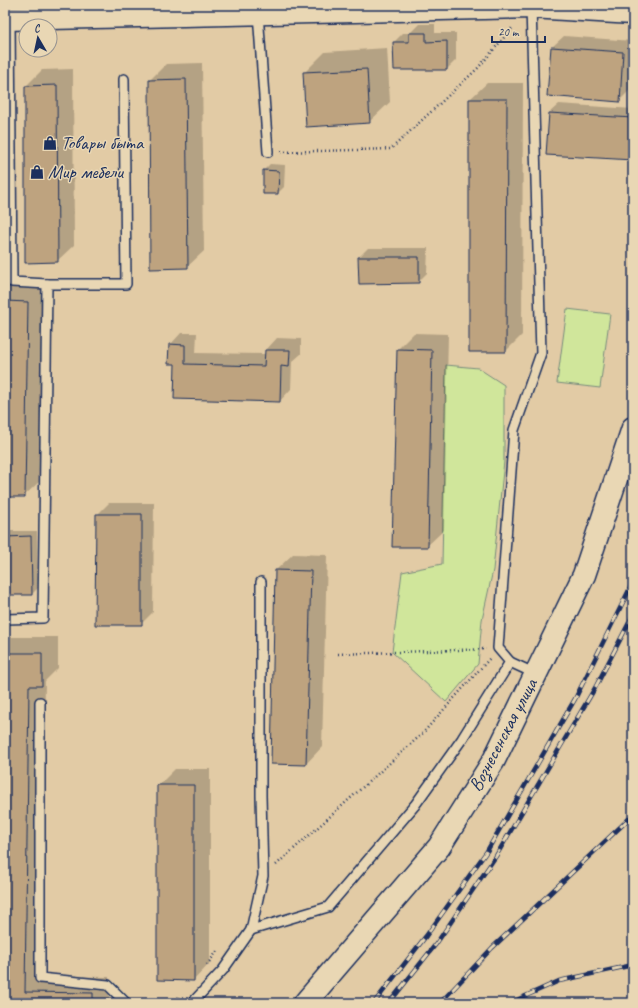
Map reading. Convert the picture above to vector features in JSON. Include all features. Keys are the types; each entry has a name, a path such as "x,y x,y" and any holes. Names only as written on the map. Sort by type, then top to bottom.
{"main road":[{"path":"7,19 39,14 186,16 258,12 531,7 633,13"},
{"name":"Вознесенская улица","path":"306,1003 439,847 494,760 584,575 633,428"}],"lane":[{"path":"531,7 541,353 514,430 498,648 510,662 536,674"},
{"path":"258,12 268,152"},
{"path":"7,19 12,282 47,284 126,284 124,79"},
{"path":"5,618 43,618 47,284"},
{"path":"192,1003 223,970 251,930 263,876 260,796 261,582"},
{"path":"251,930 328,908 414,805 462,739 510,662"},
{"path":"40,702 40,978 108,985 126,1003"}],"path":[{"path":"268,152 390,149 478,68 531,7"},
{"path":"338,654 498,648"},
{"path":"263,876 422,734 498,648"},
{"path":"203,970 221,947"},
{"path":"172,1003 183,993"}],"green space":[{"path":"567,309 610,314 600,388 557,383"},
{"path":"446,365 478,368 504,385 504,461 493,570 482,620 478,664 446,702 392,652 402,572 442,564"}],"building":[{"path":"409,33 426,33 426,42 447,41 447,70 394,70 393,42 409,42"},
{"path":"551,47 623,52 620,102 547,96"},
{"path":"367,69 370,123 306,127 303,72"},
{"path":"186,79 188,268 150,269 149,80"},
{"path":"57,85 58,262 25,263 25,86"},
{"path":"469,99 507,99 506,352 469,352"},
{"path":"549,113 633,118 633,160 546,155"},
{"path":"263,170 279,171 278,194 263,194"},
{"path":"358,257 419,257 419,283 359,284"},
{"path":"5,301 28,302 25,497 5,497"},
{"path":"169,344 185,345 185,364 264,366 265,350 290,350 289,367 281,366 280,402 174,399 175,364 168,364"},
{"path":"397,349 432,350 428,547 392,547"},
{"path":"96,514 142,514 142,625 95,625"},
{"path":"31,536 32,595 5,595 5,537"},
{"path":"275,570 311,571 306,765 271,764"},
{"path":"5,653 42,653 42,686 29,686 25,992 93,993 93,1003 5,1003"},
{"path":"157,785 194,785 194,981 157,980"}],"railway":[{"path":"374,1003 426,936 487,851 575,699 633,582"},
{"path":"389,1003 436,944 496,856 595,688 633,615"},
{"path":"440,1003 492,948 633,815"},
{"path":"510,1003 559,981 633,965"}],"place":[{"name":"Товары быта","path":"50,143"},
{"name":"Мир мебели","path":"37,172"}]}
